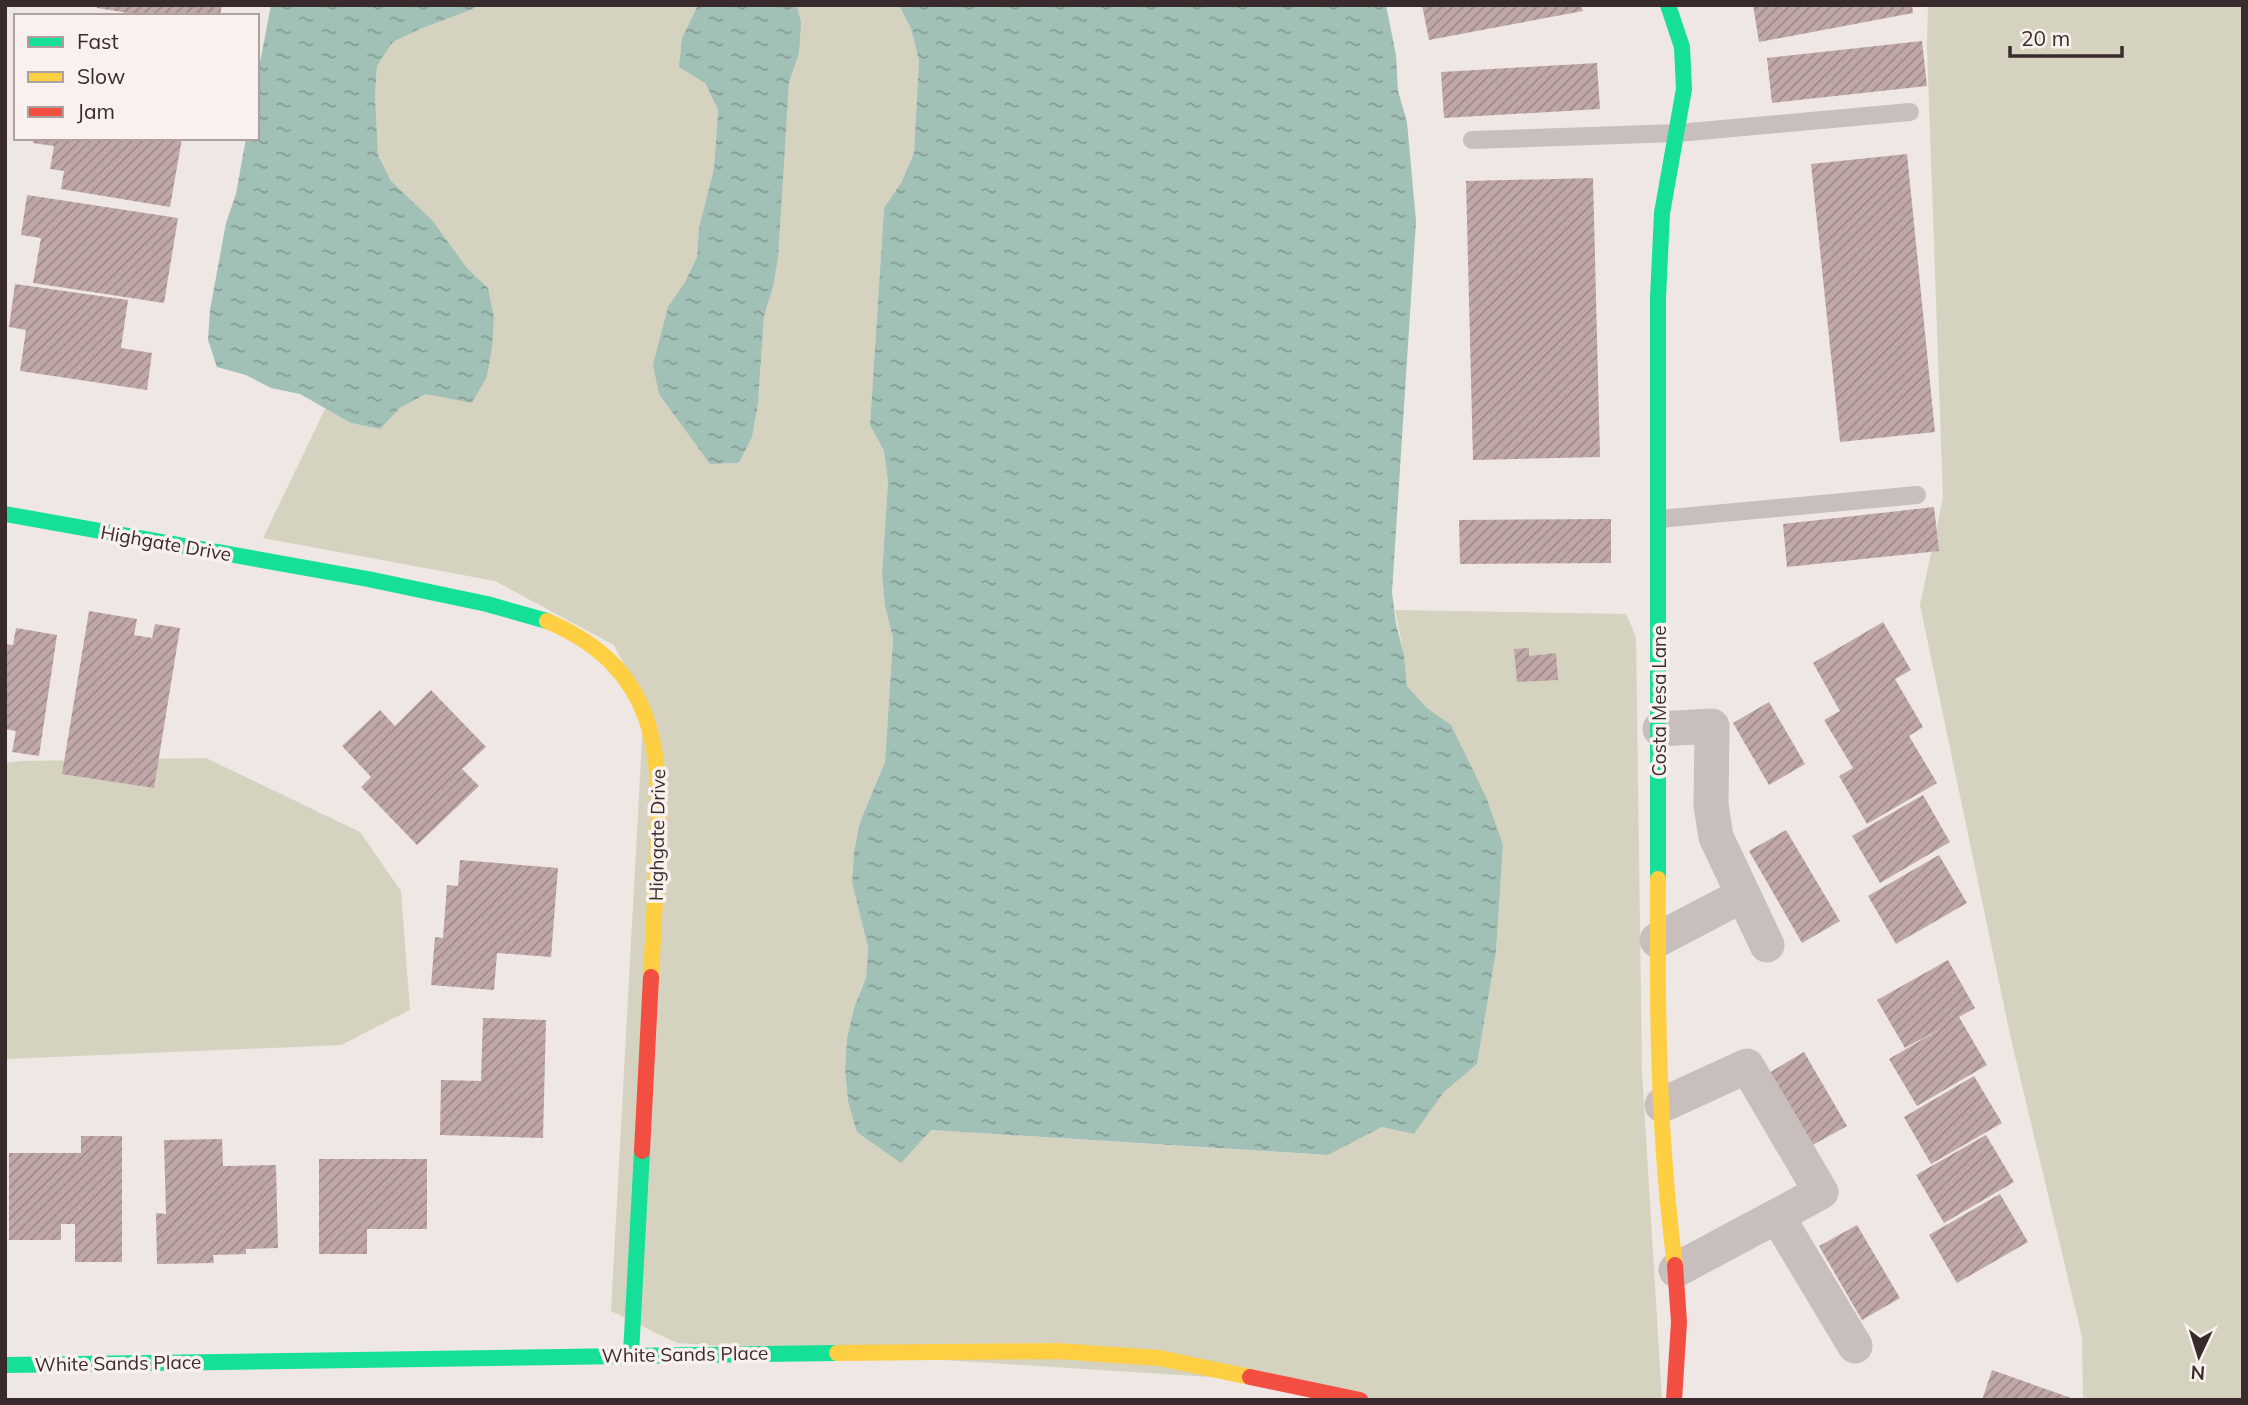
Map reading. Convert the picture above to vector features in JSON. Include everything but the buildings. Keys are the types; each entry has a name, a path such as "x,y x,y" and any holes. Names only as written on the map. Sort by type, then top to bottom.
{"street":[{"name":"Costa Mesa Lane","path":"1668,5 1682,47 1684,89 1662,213 1658,298 1660,729 1657,987 1666,1197 1676,1270 1679,1322 1674,1400"},
{"name":"Highgate Drive","path":"5,514 389,583 518,610 557,626 593,646 624,676 646,714 658,755 660,802 631,1354"},
{"path":"1660,729 1712,726 1711,805 1716,837 1767,945"},
{"path":"1657,940 1743,895"},
{"path":"1662,1105 1747,1066 1821,1192 1676,1270"},
{"path":"1777,1216 1854,1346"},
{"name":"White Sands Place","path":"5,1365 631,1354 1058,1351 1159,1359 1360,1400"}],"lane":[{"path":"1472,140 1678,133 1910,112"},
{"path":"1659,519 1917,495"}],"shaded area":[{"path":"477,5 698,5 682,38 718,110 714,169 699,227 697,257 685,282 710,464 739,463 752,437 758,404 764,316 773,287 789,82 799,44 797,5 899,5 911,29 919,60 914,153 901,183 884,208 870,425 884,451 888,482 882,575 885,606 893,638 885,762 860,822 854,853 852,883 868,947 866,978 854,1008 847,1038 845,1070 848,1101 930,1130 1293,1153 1328,1155 1382,1127 1414,1134 1444,1092 1477,1064 1496,952 1503,845 1451,725 1427,708 1407,686 1395,610 1626,614 1636,637 1642,1072 1662,1400 1368,1400 1289,1382 677,1343 611,1311 644,703 614,645 495,581 263,538 326,407 351,423 380,429 400,408 426,394 487,376 494,317 488,288 467,268 433,221 391,181 378,155 375,95 377,66 393,42"},
{"path":"1928,5 2243,5 2243,1400 2083,1400 2082,1337 2011,1039 1920,605 1943,498 1927,47"},
{"path":"206,758 360,832 401,891 410,1010 341,1045 5,1059 5,763"}],"water":[{"path":"271,5 477,5 393,42 377,66 375,95 378,155 391,181 433,221 467,268 488,288 494,317 492,347 487,376 472,403 426,394 400,408 380,429 351,423 300,394 271,388 246,375 217,367 208,340 210,310 226,223 236,194 246,140 259,140 259,68"},
{"path":"698,5 797,5 801,23 799,53 789,82 778,258 764,316 758,404 752,437 739,463 710,464 659,394 653,365 668,307 685,282 697,257 699,227 714,169 718,110 705,83 679,67 682,38"},
{"path":"899,5 1386,5 1396,55 1398,91 1407,122 1416,221 1392,592 1396,624 1404,655 1407,686 1427,708 1451,725 1486,797 1503,845 1496,952 1477,1064 1444,1092 1414,1134 1382,1127 1328,1155 931,1130 901,1163 857,1132 848,1101 845,1070 847,1038 854,1008 866,978 868,947 852,883 854,852 860,822 885,762 893,638 885,606 882,575 888,482 884,451 870,425 884,208 901,183 914,153 919,60 911,29"}],"traffic: fast":[{"path":"1658,879 1658,298 1662,213 1684,89 1682,47 1668,5"},
{"path":"5,514 368,579 487,604 547,621"},
{"path":"631,1354 642,1151"},
{"path":"5,1365 837,1353"}],"traffic: slow":[{"path":"547,621 584,640 612,663 632,689 646,718 654,750 659,820 651,977"},
{"path":"1658,879 1660,1072 1665,1169 1675,1265"},
{"path":"837,1353 1058,1351 1159,1358 1250,1377"}],"traffic: jam":[{"path":"642,1151 651,977"},
{"path":"1674,1400 1679,1322 1675,1265"},
{"path":"1250,1377 1360,1400"}]}
